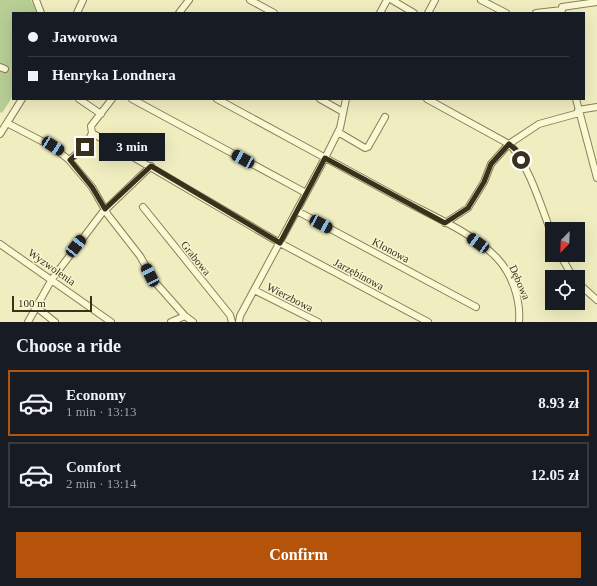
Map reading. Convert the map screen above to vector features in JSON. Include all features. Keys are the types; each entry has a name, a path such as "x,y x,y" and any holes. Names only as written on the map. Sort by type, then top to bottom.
{"street":[{"path":"36,0 41,12"},
{"path":"77,12 83,0"},
{"path":"180,12 189,0"},
{"path":"250,0 272,12"},
{"path":"381,12 387,0"},
{"path":"392,0 412,12"},
{"path":"429,12 435,0"},
{"path":"481,0 504,12"},
{"path":"561,0 562,10"},
{"path":"545,12 562,10 597,2"},
{"path":"0,134 21,100"},
{"path":"80,100 101,114"},
{"path":"70,160 85,147 92,133 91,126 111,100"},
{"path":"134,100 306,193"},
{"name":"Dębowa","path":"219,100 445,223 485,248 504,268 510,279 521,308 519,322"},
{"path":"322,100 343,112"},
{"path":"232,322 239,319 325,158 338,132 346,100"},
{"path":"429,100 509,144 516,150 526,170 547,222"},
{"path":"576,100 597,178"},
{"path":"445,223 468,208 484,182 491,164 509,144 539,124 597,107"},
{"path":"338,132 365,148 368,147 385,117"},
{"path":"8,123 53,146 70,160 92,187 105,209 140,256 154,281 184,316 194,322"},
{"name":"Jarzębinowa","path":"92,133 151,166 280,243 428,322"},
{"path":"28,322 52,279 105,209 151,166"},
{"name":"Grabowa","path":"143,207 230,315 232,322"},
{"name":"Klonowa","path":"297,211 476,307"},
{"name":"Wyzwolenia","path":"0,244 52,279 111,322"},
{"path":"585,289 597,300"},
{"name":"Wierzbowa","path":"254,290 318,322"},
{"path":"36,307 55,322"},
{"path":"171,322 184,316"}],"green space":[{"path":"0,0 31,0 37,12 12,12 12,98 2,113 0,112"}],"route":[{"path":"85,147 70,160 92,187 105,209 151,166 280,243 325,158 445,223 468,208 484,182 491,164 509,144 516,150 521,160"}]}
